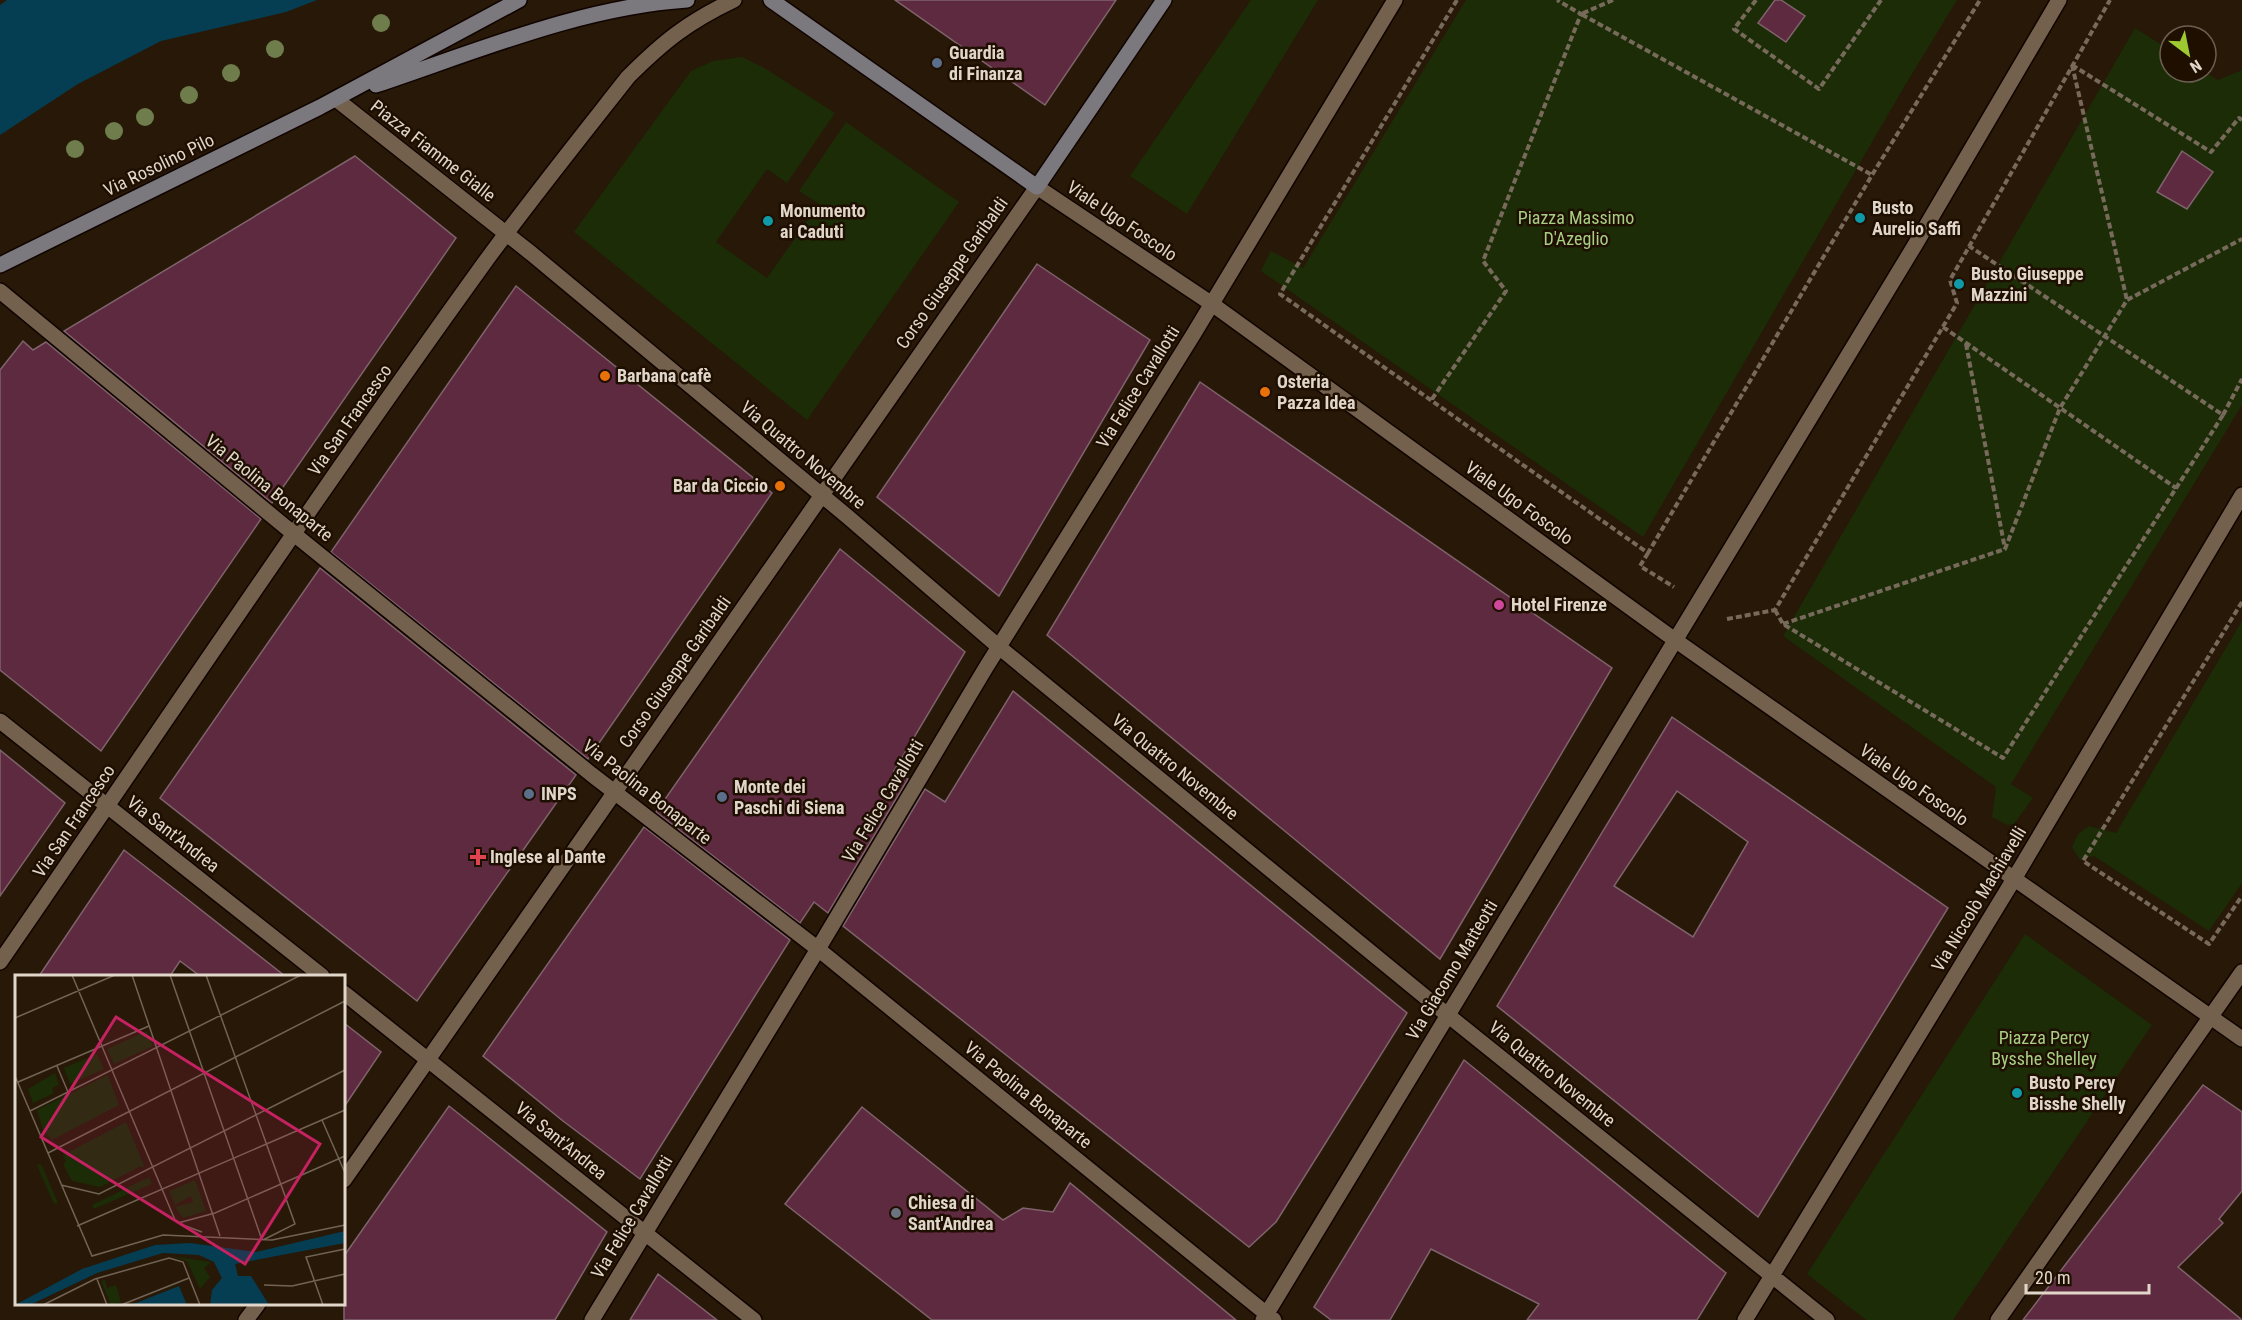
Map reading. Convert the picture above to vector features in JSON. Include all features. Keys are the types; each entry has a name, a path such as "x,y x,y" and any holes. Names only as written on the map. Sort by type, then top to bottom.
{"street":[{"name":"Via Rosolino Pilo","path":"0,265 336,99 519,0"},
{"name":"Via Rosolino Pilo","path":"336,99 534,32 583,18 647,4 687,0"},
{"name":"Via San Francesco","path":"0,962 294,534 506,234 628,76 682,27 734,0"},
{"name":"Viale Ugo Foscolo","path":"767,0 1037,187 1212,304 1675,640 2242,1039"},
{"path":"1037,187 1164,0"},
{"path":"1212,304 1395,0"},
{"path":"1675,640 1921,235 2059,0"},
{"name":"Piazza Fiamme Gialle","path":"336,99 506,234"},
{"name":"Corso Giuseppe Garibaldi","path":"345,1179 1037,187"},
{"name":"Via Quattro Novembre","path":"506,234 821,495 999,647 1448,1015 1827,1320"},
{"name":"Via Paolina Bonaparte","path":"0,291 294,534 615,793 818,949 1268,1318"},
{"name":"Via Felice Cavallotti","path":"592,1320 999,647 1212,304"},
{"name":"Via Niccolò Machiavelli","path":"1745,1320 2014,879 2242,495"},
{"name":"Via Giacomo Matteotti","path":"1268,1318 1675,640"},
{"name":"Via Sant'Andrea","path":"0,721 321,975"},
{"path":"1998,1320 2242,972"},
{"name":"Via Sant'Andrea","path":"345,994 754,1320"},
{"path":"246,1320 257,1305"}],"path":[{"path":"1457,0 1280,294 1648,553"},
{"path":"1557,0 1872,175"},
{"path":"1432,399 1506,291 1483,261 1581,14 1613,0"},
{"path":"1756,0 1734,29 1819,88 1881,0"},
{"path":"1675,588 1640,566 1872,175 1980,0"},
{"path":"1728,619 1775,610 1957,303 1950,280 2108,0"},
{"path":"2072,65 2211,152 2239,118 2242,120"},
{"path":"2072,65 2127,300"},
{"path":"2005,549 2060,408 2127,300 2242,239"},
{"path":"1969,246 2223,415"},
{"path":"1942,327 2176,488"},
{"path":"1966,343 2005,549"},
{"path":"1775,610 1783,624 2003,758 2223,415 2242,379"},
{"path":"1783,624 2005,549"},
{"path":"2242,602 2083,861 2209,944 2242,896"}],"green space":[{"path":"1251,0 1318,0 1187,214 1130,176"},
{"name":"Piazza Massimo D'Azeglio","path":"1466,0 1957,0 1904,87 1643,537 1261,271 1271,251 1303,268"},
{"path":"2135,28 2158,42 2158,84 2218,84 2218,80 2242,70 2242,405 2011,784 2033,798 2014,824 2007,825 1992,817 1996,787 1783,636"},
{"path":"742,57 766,69 835,113 787,183 767,169 716,242 767,278 819,204 799,191 846,122 959,202 807,420 574,232 691,71 713,61"},
{"path":"2242,621 2242,883 2209,931 2094,856 2080,860 2072,847 2078,834 2089,826 2116,833"},
{"name":"Piazza Percy Bysshe Shelley","path":"2025,934 2152,1025 1953,1320 1866,1320 1807,1274"}],"water":[{"path":"7,0 317,0 286,12 161,41 78,84 0,135 0,5"}],"building":[{"path":"895,0 1116,0 1045,105"},
{"path":"1775,0 1781,0 1805,16 1786,42 1758,23"},
{"path":"2182,151 2213,172 2187,209 2157,192"},
{"path":"355,156 456,238 272,503 64,331"},
{"path":"1037,264 1150,340 999,596 877,497"},
{"path":"516,286 772,493 588,759 331,552"},
{"path":"23,341 33,350 46,342 261,519 101,751 0,670 0,370"},
{"path":"1200,382 1612,668 1440,959 1047,635"},
{"path":"840,549 965,652 894,771 908,779 828,913 814,902 800,923 656,812"},
{"path":"320,568 576,775 417,1001 160,798"},
{"path":"1013,691 1407,1013 1276,1222 1249,1247 843,926 925,789 945,802"},
{"path":"1672,717 1948,908 1758,1217 1497,1006","holes":["1677,791 1748,842 1693,937 1614,886"]},
{"path":"0,750 65,803 0,896"},
{"path":"644,827 790,940 640,1179 563,1121 483,1056"},
{"path":"124,850 284,975 199,975 180,961 171,975 40,975"},
{"path":"345,1024 381,1052 345,1106"},
{"path":"1464,1060 1726,1273 1697,1320 1527,1320 1539,1304 1431,1249 1390,1320 1331,1320 1314,1307"},
{"path":"2203,1085 2242,1112 2242,1191 2219,1219 2223,1223 2178,1267 2242,1320 2023,1320"},
{"path":"449,1106 607,1232 555,1320 344,1320 345,1255"},
{"name":"Chiesa di Sant'Andrea","path":"862,1107 1003,1220 1023,1208 1053,1212 1070,1183 1236,1320 932,1320 785,1204"},
{"path":"658,1274 717,1320 630,1320"}],"place":[{"name":"Guardia di Finanza","path":"937,63"},
{"name":"Busto Aurelio Saffi","path":"1860,218"},
{"name":"Monumento ai Caduti","path":"768,221"},
{"name":"Busto Giuseppe Mazzini","path":"1959,284"},
{"name":"Barbana cafè","path":"605,376"},
{"name":"Osteria Pazza Idea","path":"1265,392"},
{"name":"Bar da Ciccio","path":"780,486"},
{"name":"Hotel Firenze","path":"1499,605"},
{"name":"INPS","path":"529,794"},
{"name":"Monte dei Paschi di Siena","path":"722,797"},
{"name":"Inglese al Dante","path":"478,857"},
{"name":"Busto Percy Bisshe Shelly","path":"2017,1093"},
{"name":"Chiesa di Sant'Andrea","path":"896,1213"}]}
